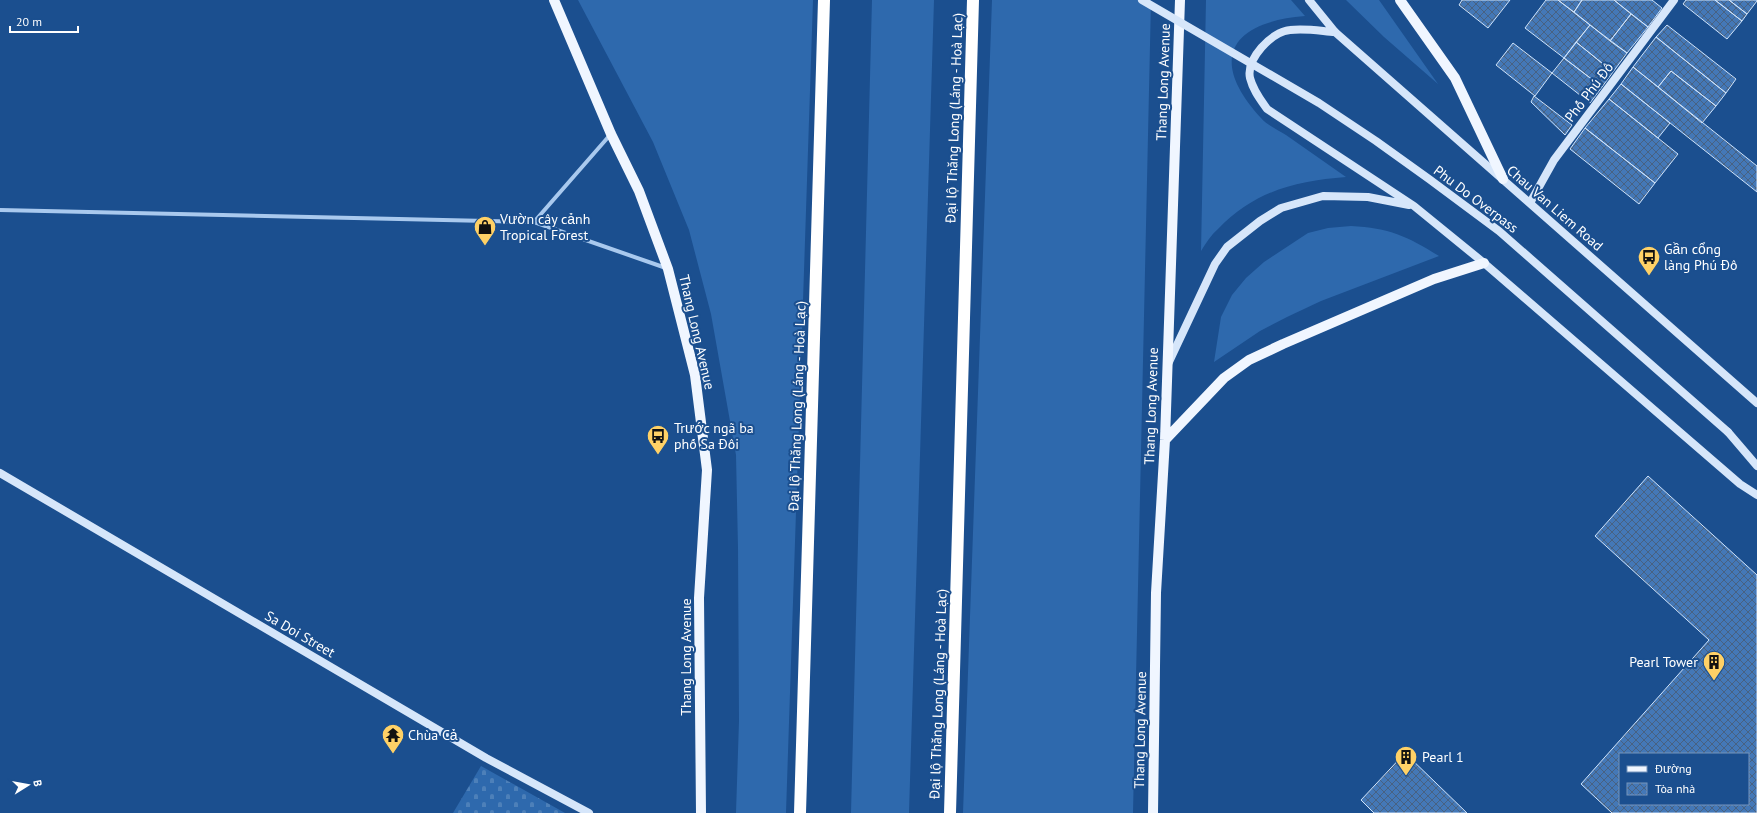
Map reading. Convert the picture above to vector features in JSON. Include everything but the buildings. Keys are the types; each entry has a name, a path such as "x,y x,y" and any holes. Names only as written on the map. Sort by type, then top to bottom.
{"highway":[{"name":"Đại lộ Thăng Long (Láng - Hoà Lạc)","path":"800,813 824,0"},
{"name":"Đại lộ Thăng Long (Láng - Hoà Lạc)","path":"950,813 973,0"}],"main road":[{"name":"Thang Long Avenue","path":"554,0 611,134 639,191 668,269 695,375 707,470 699,598 701,813"},
{"name":"Phu Do Overpass","path":"1142,0 1318,103 1376,141 1499,231 1728,432 1757,466"},
{"name":"Thang Long Avenue","path":"1153,813 1156,593 1165,440 1166,368 1180,0"},
{"name":"Chau Van Liem Road","path":"1309,0 1335,32 1757,403"},
{"path":"1400,0 1455,78 1503,179"},
{"name":"Phố Phú Đô","path":"1530,204 1554,160 1674,0"},
{"path":"1335,32 1288,30 1269,39 1255,55 1249,76 1255,92 1268,109 1414,206 1484,263 1740,484 1757,495"},
{"path":"1166,368 1215,264 1227,247 1260,221 1281,208 1323,196 1368,197 1414,206"},
{"path":"1165,440 1224,378 1249,360 1434,279 1484,263"},
{"name":"Sa Doi Street","path":"0,473 486,758 589,813"}],"street":[{"path":"534,222 611,134"},
{"path":"0,210 534,222 668,269"}],"green space":[{"path":"578,0 813,0 786,813 736,813 739,721 736,455 711,314 689,230 653,142"},
{"path":"872,0 934,0 909,813 851,813"},
{"path":"992,0 1151,0 1133,813 963,813"},
{"path":"1206,0 1291,0 1305,16 1280,20 1259,26 1244,35 1235,47 1232,61 1235,78 1244,97 1263,121 1286,135 1346,177 1310,181 1293,185 1261,197 1246,205 1232,216 1213,234 1201,251"},
{"path":"1346,0 1379,0 1438,84 1384,37"},
{"path":"1351,226 1376,229 1397,234 1417,243 1439,256 1321,301 1287,317 1260,331 1214,362 1221,317 1232,295 1246,278 1264,262 1308,233 1328,228"},
{"path":"481,766 565,813 453,813"}],"place":[{"name":"Vườn cây cảnh Tropical Forest","path":"485,246"},
{"name":"Gần cổng làng Phú Đô","path":"1649,276"},
{"name":"Trước ngã ba phố Sa Đôi","path":"658,456"},
{"name":"Pearl Tower","path":"1714,682"},
{"name":"Chùa Cả","path":"393,754"},
{"name":"Pearl 1","path":"1406,776"}]}
